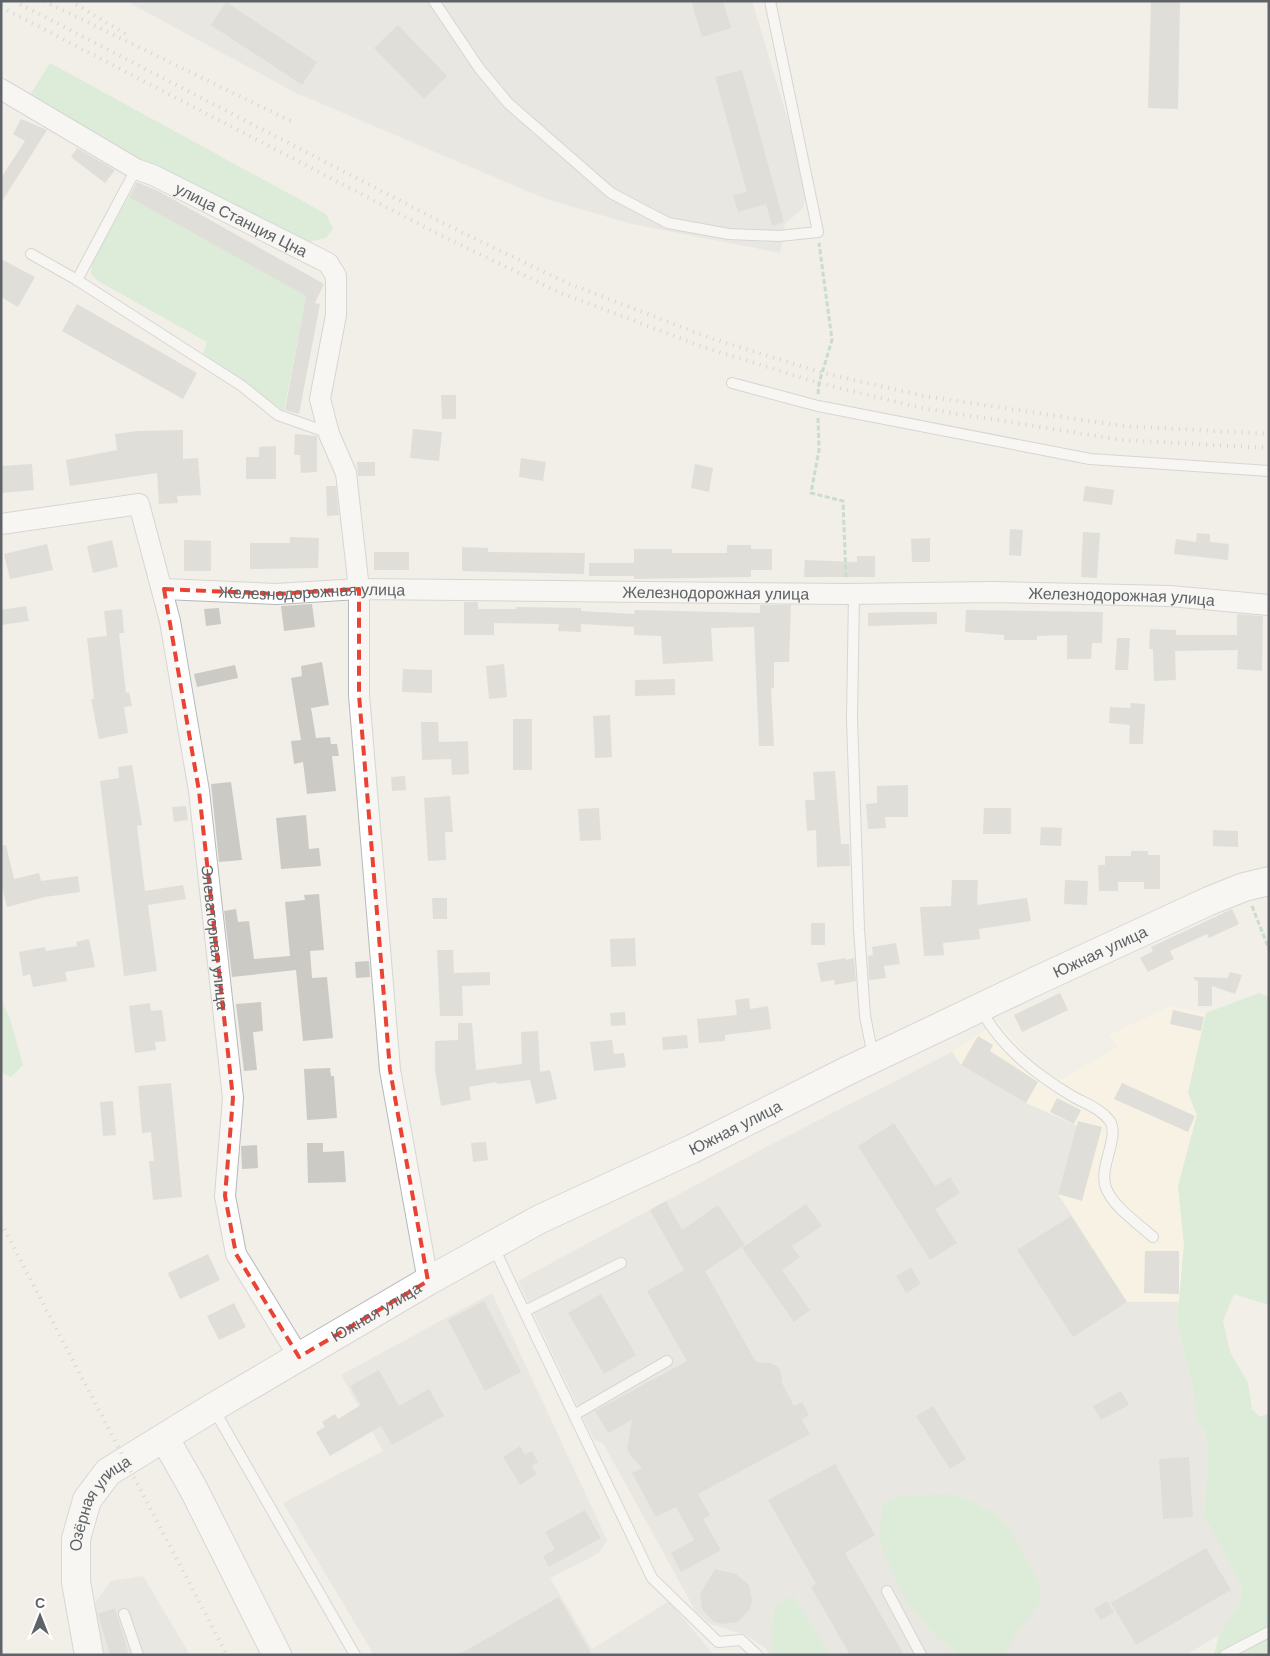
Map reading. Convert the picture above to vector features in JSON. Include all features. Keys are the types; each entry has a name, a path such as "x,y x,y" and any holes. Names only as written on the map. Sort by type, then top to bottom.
{"street":[{"name":"улица Станция Цна","path":"1,89 136,170 153,175 328,263 334,269 337,289 336,315 320,398 330,434"},
{"path":"330,434 346,473 359,589 359,695 390,1070 428,1281"},
{"name":"Элеваторная улица","path":"1,524 139,504 164,589 199,791 233,1098 225,1196 236,1254 299,1357"},
{"name":"Железнодорожная улица","path":"164,589 276,594 359,589 854,594 992,592 1170,596 1269,605"},
{"name":"Южная улица","path":"215,1406 428,1281 540,1219 692,1149 874,1058 980,1008 1209,901 1256,884"},
{"name":"Озёрная улица","path":"89,1655 76,1582 76,1539 87,1500 108,1472 165,1439 215,1406"},
{"path":"165,1439 193,1488 277,1655"}],"lane":[{"path":"434,1 479,68 508,103 611,193 668,223 729,234 797,235 818,232 770,1"},
{"path":"77,280 136,170"},
{"path":"31,254 77,280 242,386 278,415 330,434"},
{"path":"732,383 818,406 1090,459 1269,471"},
{"path":"854,594 852,718 859,929 865,1016 874,1058"},
{"path":"980,1008 991,1028 1022,1062 1073,1096 1100,1110 1111,1123 1112,1132 1104,1170 1106,1188 1118,1206 1153,1237"},
{"path":"493,1245 652,1578 718,1642 741,1640 757,1655"},
{"path":"525,1311 621,1263"},
{"path":"574,1415 667,1361"},
{"path":"215,1406 355,1655"},
{"path":"887,1591 921,1655"},
{"path":"124,1614 138,1655"},
{"path":"1225,1655 1269,1632"}],"path":[{"path":"1256,884 1269,949"}],"highlighted area":[{"path":"164,589 276,594 359,589 359,695 390,1070 428,1281 299,1357 236,1254 225,1196 233,1098 199,791"}],"shaded area":[{"path":"126,1 752,1 808,187 803,208 785,224 780,253 632,224 546,199 296,93"},
{"path":"1171,1006 1206,1013 1188,1093 1197,1115 1178,1186 1184,1245 1179,1302 1127,1302 1058,1194 1077,1125 1026,1103 961,1065 952,1052 998,1022 1038,1069 1060,1080 1118,1047 1109,1035"},
{"path":"952,1052 961,1065 1026,1103 1077,1126 1058,1194 1127,1302 1179,1302 1177,1322 1193,1387 1196,1418 1206,1434 1208,1459 1204,1515 1242,1587 1239,1605 1219,1635 1186,1655 769,1655 766,1649 746,1635 710,1624 696,1612 603,1443 594,1440 518,1281 768,1146"},
{"path":"492,1293 607,1540 599,1553 550,1578 592,1649 669,1601 714,1655 374,1655 283,1503 383,1451 341,1375"},
{"path":"143,1576 190,1655 101,1655 88,1612 111,1581"}],"green space":[{"path":"50,63 326,214 333,229 326,238 312,241 308,247 156,169 30,95"},
{"path":"129,196 306,296 284,411 203,353 207,342 98,281 91,274 92,263"},
{"path":"1259,993 1269,997 1269,1305 1234,1294 1223,1321 1230,1352 1248,1383 1252,1409 1260,1417 1269,1413 1269,1655 1214,1655 1219,1635 1239,1605 1242,1587 1204,1515 1208,1459 1206,1434 1196,1418 1193,1387 1177,1322 1184,1245 1178,1186 1197,1115 1188,1093 1206,1013"},
{"path":"1,999 10,1019 23,1065 11,1077 1,1072"},
{"path":"945,1494 964,1498 996,1515 1009,1528 1040,1584 1040,1603 1016,1633 1004,1655 960,1655 938,1638 906,1601 879,1541 883,1504 900,1496"},
{"path":"793,1596 830,1655 773,1655 771,1642 775,1605"}],"building":[{"path":"691,1 723,1 731,28 702,37"},
{"path":"1151,1 1180,1 1178,109 1148,108"},
{"path":"226,2 317,62 302,85 211,25"},
{"path":"398,25 447,76 424,99 374,48"},
{"path":"742,70 784,222 772,226 766,204 738,212 733,195 747,192 715,77"},
{"path":"21,119 47,130 1,203 1,178 25,141 13,134"},
{"path":"77,148 115,170 105,183 71,157"},
{"path":"137,182 160,192 324,284 315,303 320,304 299,414 285,410 306,296 129,197"},
{"path":"1,259 35,277 18,307 1,297"},
{"path":"77,304 197,373 183,399 62,331"},
{"path":"441,395 456,395 456,419 442,419"},
{"path":"413,429 442,432 439,461 410,458"},
{"path":"183,430 183,459 198,458 201,495 177,496 178,503 159,504 157,473 70,486 66,460 117,450 115,434 138,431"},
{"path":"295,434 317,436 317,472 301,473 300,455 294,455"},
{"path":"276,446 276,479 246,479 246,457 259,457 259,447"},
{"path":"521,458 546,462 543,481 519,477"},
{"path":"357,462 375,462 375,476 358,476"},
{"path":"32,464 34,490 1,493 1,466"},
{"path":"695,464 713,468 709,492 691,488"},
{"path":"326,486 336,486 339,515 327,516"},
{"path":"1085,486 1114,490 1112,505 1083,501"},
{"path":"1010,529 1023,530 1021,556 1009,555"},
{"path":"1083,532 1100,533 1097,578 1081,577"},
{"path":"1197,533 1210,534 1210,542 1229,544 1228,560 1174,554 1176,539 1196,542"},
{"path":"290,537 319,538 318,568 250,569 250,543 290,543"},
{"path":"930,538 930,562 912,562 911,539"},
{"path":"112,540 118,567 93,573 87,546"},
{"path":"184,540 211,541 211,571 184,571"},
{"path":"47,544 53,570 10,579 4,554"},
{"path":"727,545 751,545 751,549 772,549 772,570 751,570 751,577 634,579 634,576 589,576 589,563 634,563 634,549 672,549 672,553 727,553"},
{"path":"462,547 488,548 488,552 585,553 584,574 462,571"},
{"path":"374,552 409,552 409,570 374,570"},
{"path":"857,556 875,556 875,577 804,577 805,560 857,562"},
{"path":"464,602 478,602 478,609 516,609 516,607 581,608 581,611 634,614 635,610 760,613 760,605 791,605 789,662 774,662 774,688 771,688 774,746 759,746 754,627 711,628 713,661 663,664 661,636 634,635 634,627 581,624 581,632 558,631 559,624 494,623 494,635 464,635"},
{"path":"312,604 315,627 284,631 281,606"},
{"path":"26,606 29,621 1,625 1,610"},
{"path":"219,608 221,624 206,626 204,609"},
{"path":"122,609 124,633 119,633 126,693 129,692 132,706 124,707 128,733 99,739 91,699 94,699 87,638 107,636 104,611"},
{"path":"966,610 1103,612 1102,643 1092,643 1091,659 1067,659 1067,635 1037,636 1037,640 1004,640 1004,635 965,632"},
{"path":"937,612 937,624 868,626 868,613"},
{"path":"1237,614 1263,616 1262,671 1237,669 1238,650 1175,651 1176,680 1154,681 1153,649 1149,649 1150,629 1176,630 1176,635 1237,635"},
{"path":"1117,638 1130,638 1128,670 1115,670"},
{"path":"322,662 329,705 311,708 316,738 330,737 331,744 337,744 339,756 332,756 336,791 307,794 303,762 294,764 291,741 301,740 291,678 302,676 301,666"},
{"path":"504,664 507,697 489,699 486,666"},
{"path":"235,665 238,678 197,687 194,674"},
{"path":"403,669 432,670 432,693 402,692"},
{"path":"675,679 675,695 635,696 635,680"},
{"path":"1131,703 1145,704 1143,744 1129,744 1130,725 1109,723 1110,707 1130,708"},
{"path":"610,715 612,757 595,758 593,716"},
{"path":"513,719 532,719 532,770 513,770"},
{"path":"421,722 438,722 439,742 468,741 469,774 452,775 451,759 422,760"},
{"path":"132,765 142,825 137,826 145,891 183,885 186,899 148,905 157,971 124,976 100,781 119,778 118,767"},
{"path":"835,771 841,844 849,844 850,866 817,867 816,830 807,831 805,800 815,800 813,772"},
{"path":"405,776 406,790 392,791 391,777"},
{"path":"231,782 242,860 219,862 211,784"},
{"path":"908,785 908,817 885,817 886,828 868,829 866,804 877,803 877,786"},
{"path":"450,796 453,832 445,832 446,860 428,861 424,798"},
{"path":"186,806 188,820 174,822 172,807"},
{"path":"599,808 601,840 580,841 578,809"},
{"path":"984,808 1011,808 1011,834 983,834"},
{"path":"306,815 309,849 319,848 321,866 281,869 276,818"},
{"path":"1041,827 1062,828 1061,846 1040,845"},
{"path":"1213,830 1238,831 1238,847 1213,846"},
{"path":"6,845 14,879 39,873 41,881 78,876 80,892 45,897 7,907 1,883 1,846"},
{"path":"1131,851 1148,851 1148,855 1160,855 1160,889 1144,889 1144,882 1118,882 1118,891 1099,891 1098,865 1105,865 1105,856 1131,856"},
{"path":"952,880 978,880 977,905 1027,898 1031,921 979,929 980,939 943,943 944,955 924,956 920,907 951,906"},
{"path":"1065,880 1088,881 1087,905 1064,904"},
{"path":"319,894 324,950 310,951 312,978 327,977 333,1038 303,1041 296,970 232,977 224,911 236,909 238,922 249,921 254,959 290,956 285,902 305,900 304,895"},
{"path":"432,898 447,898 447,919 433,919"},
{"path":"1232,909 1239,924 1209,938 1207,934 1170,951 1174,959 1148,972 1140,958 1153,951 1151,947"},
{"path":"811,923 825,923 825,945 811,945"},
{"path":"635,938 636,966 611,967 610,939"},
{"path":"89,939 95,967 65,972 67,981 33,987 30,974 23,976 19,952 45,947 46,951 77,946 76,942"},
{"path":"896,943 900,964 884,966 886,978 869,979 868,956 873,955 872,947"},
{"path":"437,950 453,950 454,973 490,972 490,985 462,986 463,1016 440,1016"},
{"path":"846,958 846,960 854,958 856,981 835,985 834,980 821,982 817,963"},
{"path":"369,961 370,977 356,978 355,962"},
{"path":"1230,972 1242,975 1235,994 1212,986 1212,1006 1198,1006 1198,981 1194,980 1194,977 1228,978"},
{"path":"1060,993 1068,1010 1022,1032 1014,1015"},
{"path":"749,998 750,1009 768,1006 771,1029 725,1035 725,1041 699,1043 697,1019 737,1015 735,1000"},
{"path":"261,1002 263,1031 253,1032 257,1070 244,1071 236,1004"},
{"path":"150,1003 151,1011 162,1010 166,1041 155,1042 156,1050 135,1053 129,1006"},
{"path":"1173,1010 1204,1017 1201,1031 1170,1024"},
{"path":"625,1012 626,1025 611,1026 610,1013"},
{"path":"458,1023 472,1023 476,1070 522,1064 521,1032 538,1031 540,1072 550,1070 557,1099 536,1104 530,1080 497,1084 496,1082 469,1087 471,1100 441,1106 435,1070 435,1041 458,1040"},
{"path":"687,1035 688,1048 663,1050 662,1037"},
{"path":"978,1036 993,1045 990,1051 1038,1082 1026,1103 961,1065"},
{"path":"612,1040 614,1054 624,1053 626,1067 594,1071 590,1042"},
{"path":"330,1068 331,1076 334,1076 337,1118 307,1120 304,1069"},
{"path":"171,1083 182,1197 153,1200 149,1161 154,1161 151,1132 142,1133 138,1086"},
{"path":"1122,1083 1195,1116 1188,1132 1114,1099"},
{"path":"1057,1098 1081,1110 1074,1124 1050,1112"},
{"path":"113,1101 116,1135 103,1136 100,1102"},
{"path":"1078,1121 1102,1127 1082,1201 1058,1194"},
{"path":"894,1123 935,1186 950,1177 960,1193 935,1209 957,1243 930,1260 858,1146"},
{"path":"486,1142 488,1160 473,1162 471,1143"},
{"path":"307,1143 323,1143 323,1152 344,1151 346,1182 308,1183"},
{"path":"257,1145 258,1168 242,1169 241,1146"},
{"path":"666,1201 682,1230 718,1205 745,1245 705,1271 756,1362 771,1363 778,1367 782,1383 794,1406 802,1402 809,1415 802,1420 810,1434 698,1494 710,1515 703,1519 721,1550 681,1572 671,1553 694,1540 676,1507 656,1517 632,1473 642,1468 627,1449 632,1420 608,1433 595,1411 687,1361 647,1291 684,1270 650,1210"},
{"path":"806,1204 822,1226 792,1246 800,1257 782,1270 810,1310 794,1322 742,1248"},
{"path":"1071,1216 1127,1302 1073,1337 1017,1250"},
{"path":"1145,1251 1179,1251 1179,1294 1144,1293"},
{"path":"208,1254 220,1280 180,1299 168,1273"},
{"path":"911,1267 921,1284 906,1293 896,1276"},
{"path":"601,1294 636,1355 604,1374 568,1313"},
{"path":"484,1301 521,1372 485,1391 448,1320"},
{"path":"234,1303 246,1327 219,1340 207,1316"},
{"path":"379,1370 399,1406 429,1389 444,1416 392,1445 381,1426 330,1456 316,1432 325,1427 322,1422 335,1414 338,1419 361,1405 350,1386"},
{"path":"1121,1391 1129,1405 1101,1420 1093,1406"},
{"path":"933,1406 966,1459 950,1469 916,1416"},
{"path":"520,1446 525,1455 532,1451 538,1462 532,1466 537,1474 520,1485 503,1457"},
{"path":"1189,1457 1193,1517 1163,1519 1159,1459"},
{"path":"835,1464 875,1535 845,1553 904,1655 850,1655 811,1587 816,1584 768,1500"},
{"path":"585,1510 601,1538 549,1567 543,1556 555,1549 545,1532"},
{"path":"1206,1548 1231,1590 1136,1645 1111,1603"},
{"path":"715,1569 736,1574 749,1585 752,1601 750,1609 738,1622 721,1624 713,1621 702,1609 700,1594"},
{"path":"559,1597 592,1655 458,1655"},
{"path":"1107,1601 1114,1612 1101,1620 1094,1609"},
{"path":"115,1608 129,1655 110,1655 98,1614"}],"railway":[{"path":"14,1 449,226 567,283 710,338 823,373 924,396 1123,426 1269,434"},
{"path":"44,1 291,121"},
{"path":"70,1 129,36"},
{"path":"1,7 444,237 561,293 706,348 819,383 921,408 1122,440 1269,448"},
{"path":"1,1223 227,1655"}]}
